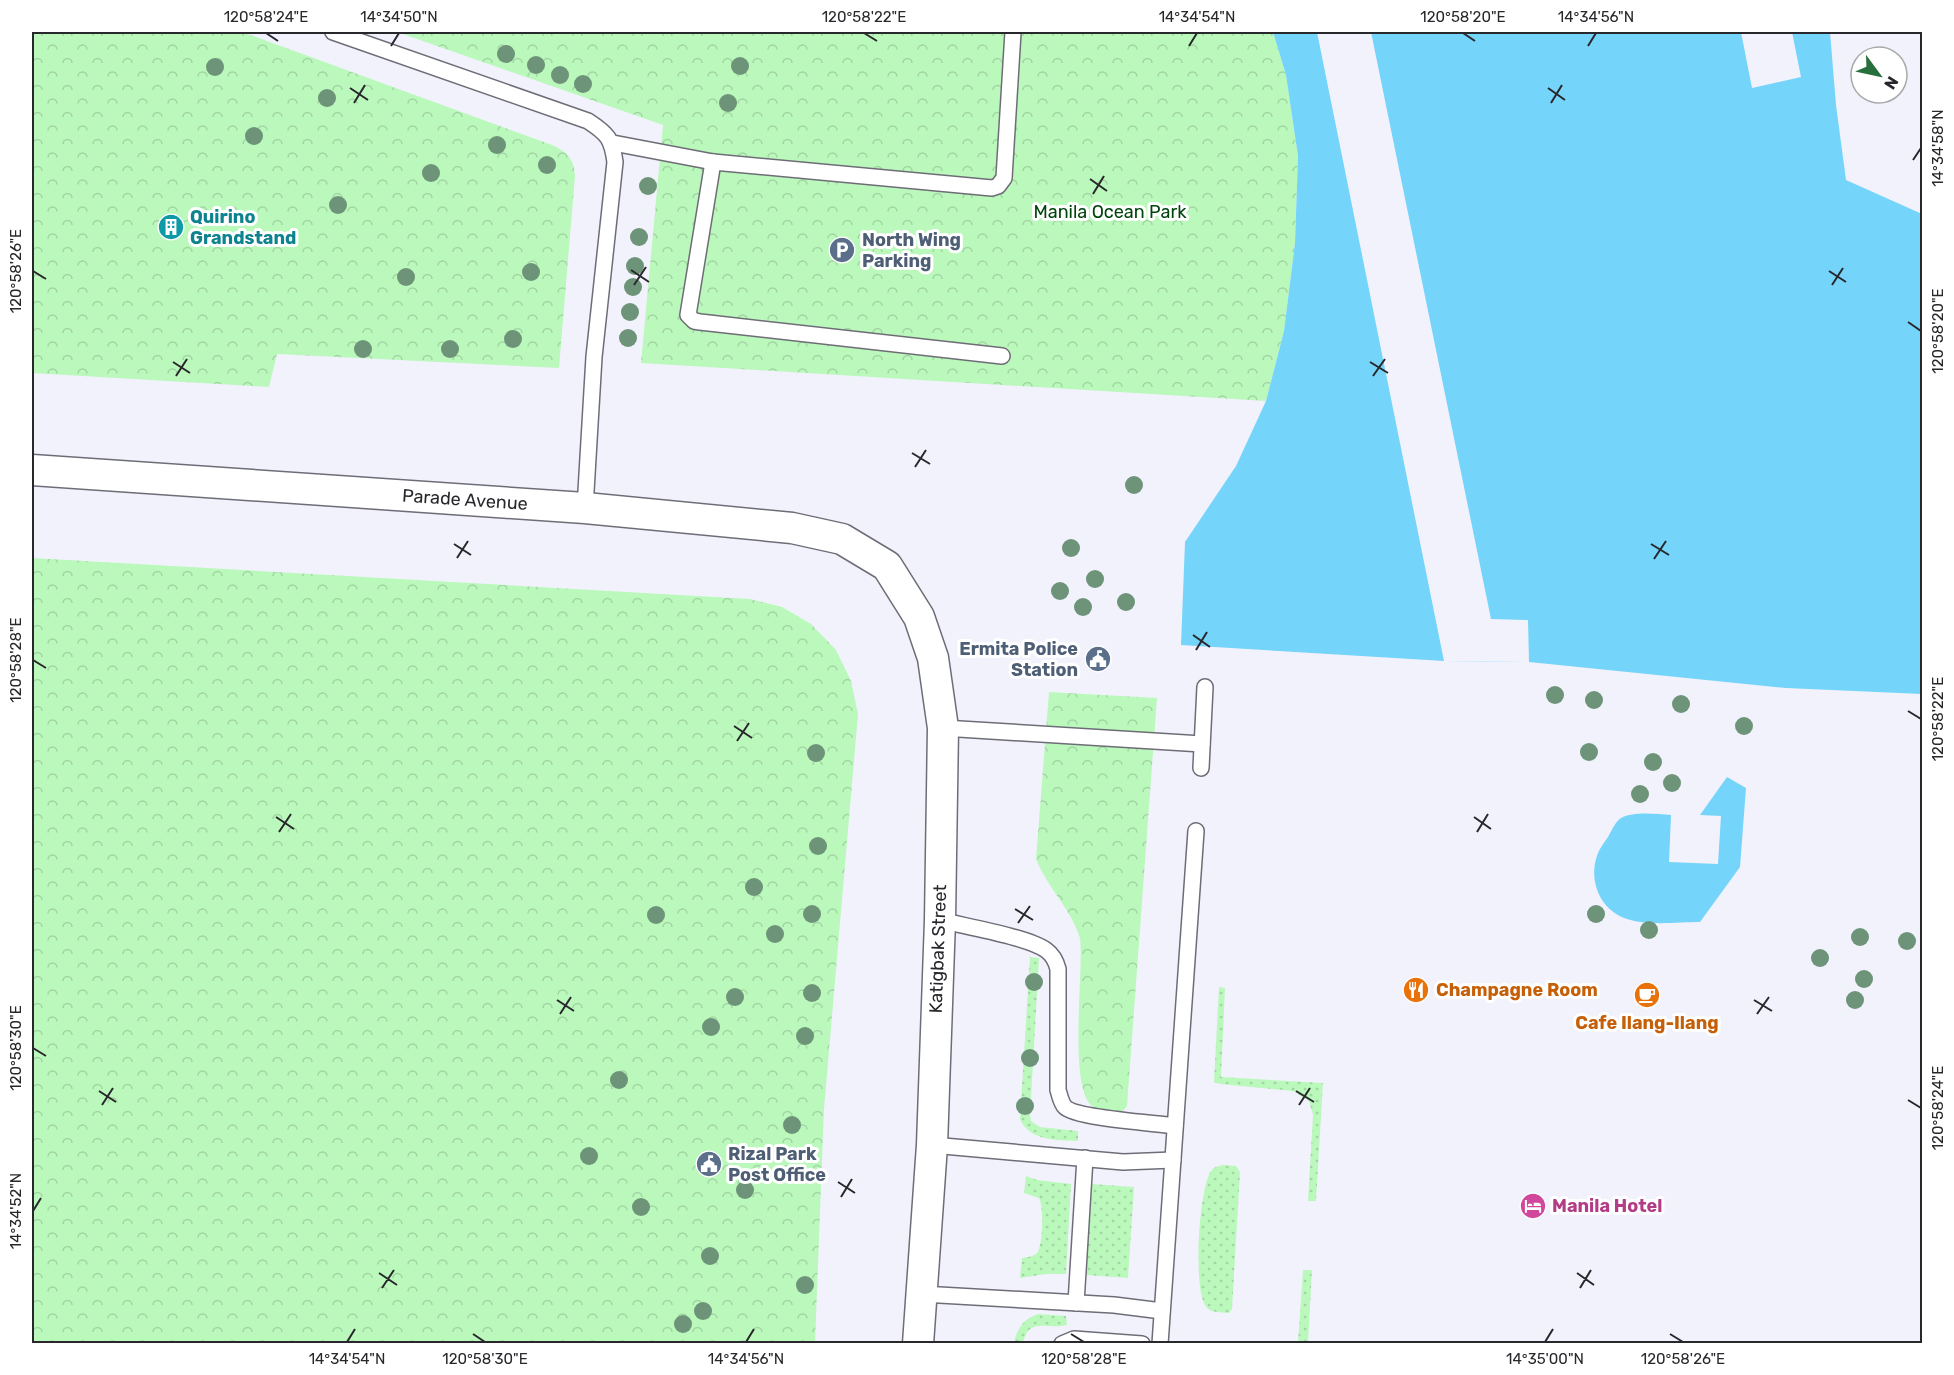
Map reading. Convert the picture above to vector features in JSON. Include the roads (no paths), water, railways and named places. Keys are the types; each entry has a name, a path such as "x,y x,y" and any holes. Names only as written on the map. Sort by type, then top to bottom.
{"street":[{"name":"Parade Avenue","path":"32,470 585,508 792,528 842,539 887,566"},
{"name":"Katigbak Street","path":"887,566 919,617 933,658 943,728 940,920 932,1145 918,1344"}],"lane":[{"path":"333,32 588,121 602,130 613,143 615,162 594,357 585,508"},
{"path":"613,143 712,162 985,189 998,186 1004,178 1013,32"},
{"path":"712,162 688,315 690,318 700,322 1002,356"},
{"path":"1201,768 1205,687"},
{"path":"943,728 1202,744"},
{"path":"1160,1344 1196,831"},
{"path":"940,920 1023,941 1045,949 1055,959 1058,969 1058,1090 1065,1108 1074,1113 1089,1116 1175,1126"},
{"path":"932,1145 1123,1162 1173,1160"},
{"path":"1076,1303 1085,1158"},
{"path":"922,1294 1124,1306 1162,1311"},
{"path":"1062,1344 1074,1339 1142,1344"}],"water":[{"path":"1273,32 1830,32 1836,105 1846,180 1922,214 1922,694 1786,688 1529,662 1444,661 1181,645 1185,542 1236,466 1266,401 1284,331 1295,243 1298,156 1286,75"},
{"path":"1727,777 1746,788 1740,867 1700,922 1635,921 1618,915 1610,909 1599,894 1594,875 1599,851 1617,822 1632,814 1671,815 1669,862 1718,864 1721,816 1700,815"}],"place":[{"name":"Quirino Grandstand","path":"171,227"},
{"name":"North Wing Parking","path":"842,250"},
{"name":"Ermita Police Station","path":"1098,659"},
{"name":"Champagne Room","path":"1416,990"},
{"name":"Cafe Ilang-Ilang","path":"1647,995"},
{"name":"Rizal Park Post Office","path":"709,1164"},
{"name":"Manila Hotel","path":"1533,1206"}],"park label":[{"name":"Manila Ocean Park","path":"1110,212"}]}
